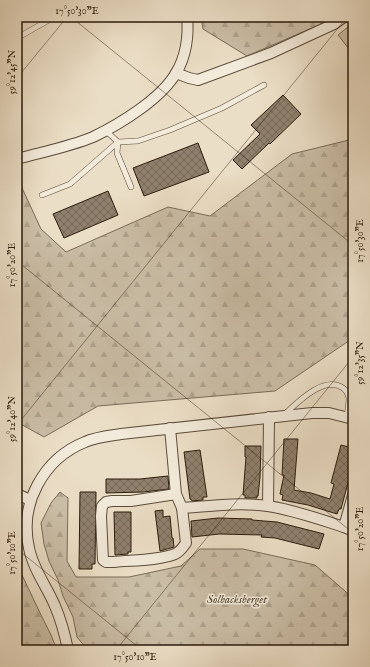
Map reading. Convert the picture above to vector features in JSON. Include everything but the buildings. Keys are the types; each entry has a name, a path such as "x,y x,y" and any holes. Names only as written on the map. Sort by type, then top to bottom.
{"street":[{"path":"17,159 72,144 105,130 141,108 165,87 176,73 183,57 187,39 187,17"},
{"path":"176,73 198,80 271,53 334,24 344,17"},
{"path":"68,650 63,626 29,549 26,531 30,500 36,485 41,477 60,457 72,448 84,442 98,438 170,428 312,413 329,413 350,417"},
{"path":"268,506 269,417"},
{"path":"170,428 176,494 182,508 186,543 176,554 158,558 112,562 106,562 103,560 101,516 102,506 106,502 131,501 176,494"},
{"path":"17,494 30,500"},
{"path":"182,508 235,505 268,506 302,514 349,529 353,495"}],"lane":[{"path":"17,38 54,17"},
{"path":"42,195 70,184 118,142 138,142 170,130 222,108 264,85"},
{"path":"105,130 118,142"},
{"path":"118,142 117,153 131,187"},
{"path":"283,416 301,399 316,389 325,385 338,384 346,390 349,396 350,417"}],"green space":[{"path":"201,17 329,17 319,25 247,56 203,29"},
{"path":"353,23 353,54 338,35"},
{"path":"353,139 353,338 275,391 98,406 44,437 17,422 17,177 41,229 66,252 168,207 210,216 292,154"},
{"name":"Solbacksberget","path":"60,492 68,498 67,561 76,577 129,577 181,566 200,549 243,549 315,565 353,598 353,650 126,650 86,648 77,637 73,617 49,561 44,544 41,523 51,503"},
{"path":"17,518 18,544 22,575 57,650 17,650"}]}
